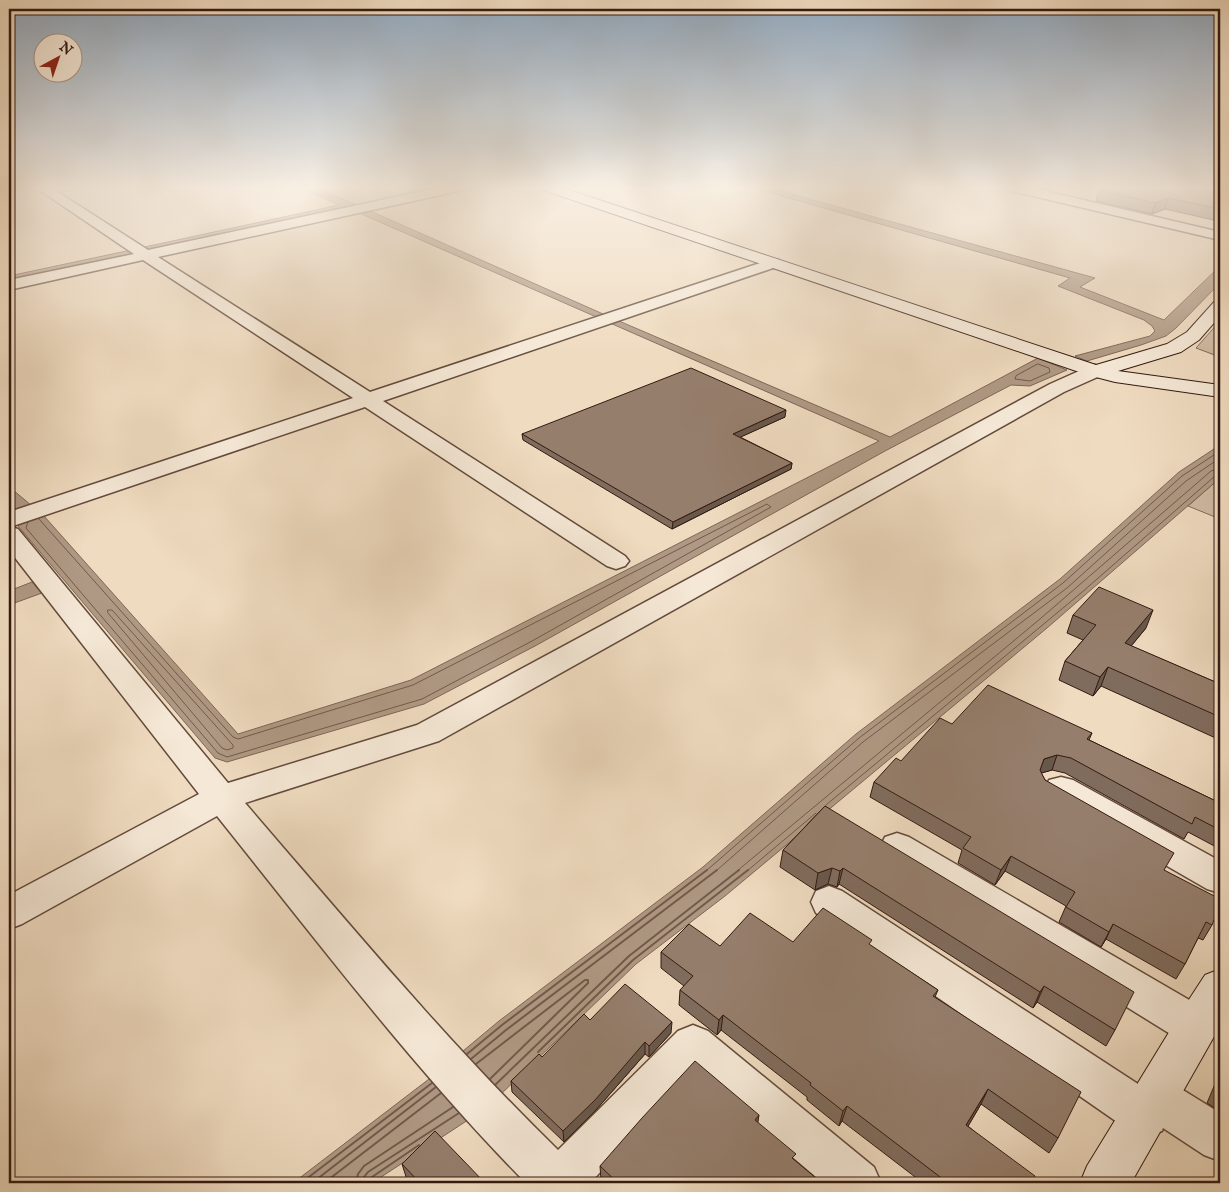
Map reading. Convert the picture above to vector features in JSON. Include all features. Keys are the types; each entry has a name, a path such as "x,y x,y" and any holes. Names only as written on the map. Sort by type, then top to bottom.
{"street":[{"path":"126,243 616,561"},
{"path":"9,285 140,252 188,243"},
{"path":"711,243 1095,371 1115,376 1220,391"},
{"path":"774,264 43,508 11,524 221,798 437,1057 488,1113 558,1183 693,1045 858,1183"},
{"path":"9,913 221,798 428,733 1057,388 1095,371 1174,348 1193,336 1220,306"},
{"path":"1052,784 1220,878"},
{"path":"897,847 1209,1016 1104,1183"},
{"path":"829,902 1151,1106 1220,1139"}],"shaded area":[{"path":"1220,321 1220,357 1196,348"},
{"path":"1220,478 1220,519 1188,506"}],"water":[{"path":"165,243 182,243 144,251 140,248"},
{"path":"427,243 442,243 890,437 1038,358 1067,370 1030,386 1011,385 885,451 535,646 424,704 227,762 215,758 18,526 24,520 9,512 9,490 13,490 44,516 238,734 411,680 879,441"},
{"path":"946,243 967,243 1095,278 1080,287 1164,320 1220,266 1220,283 1166,336 1087,361 1075,356 1150,336 1155,331 1144,320 1058,286 1070,278"},
{"path":"131,250 135,253 9,280 9,276"},
{"path":"1220,445 1220,478 1047,628 725,896 636,964 498,1097 471,1118 372,1183 293,1183 433,1076 499,1021 703,867 856,734 1060,579 1179,472"},
{"path":"32,582 42,593 9,605 9,591"}],"building":[{"path":"691,368 786,410 733,434 792,463 673,522 522,434"},
{"path":"1099,587 1153,610 1125,643 1220,684 1220,717 1108,667 1100,677 1065,661 1096,625 1073,615"},
{"path":"988,685 1092,733 1087,739 1220,803 1220,830 1195,817 1192,824 1071,758 1057,755 1044,759 1040,770 1045,780 1174,853 1164,870 1220,899 1220,905 1212,925 1206,922 1185,964 1113,924 1109,932 1066,907 1075,892 1011,856 1001,870 963,848 971,837 874,782 896,758 901,761 940,718 952,724"},
{"path":"825,806 1134,992 1115,1030 1044,986 1040,992 843,868 840,871 832,868 818,873 783,850"},
{"path":"823,908 872,940 869,944 938,990 933,996 1081,1092 1058,1138 988,1089 966,1125 1035,1176 1032,1183 948,1183 847,1106 843,1111 810,1085 811,1083 723,1015 719,1020 680,990 693,976 661,952 689,924 720,946 750,913 793,942"},
{"path":"625,984 672,1022 649,1046 645,1042 595,1100 563,1131 511,1081 539,1054 542,1057 584,1014 590,1020"},
{"path":"695,1061 759,1115 755,1120 796,1154 792,1158 822,1183 618,1183 600,1166"},
{"path":"435,1131 485,1183 420,1183 402,1164"}]}
